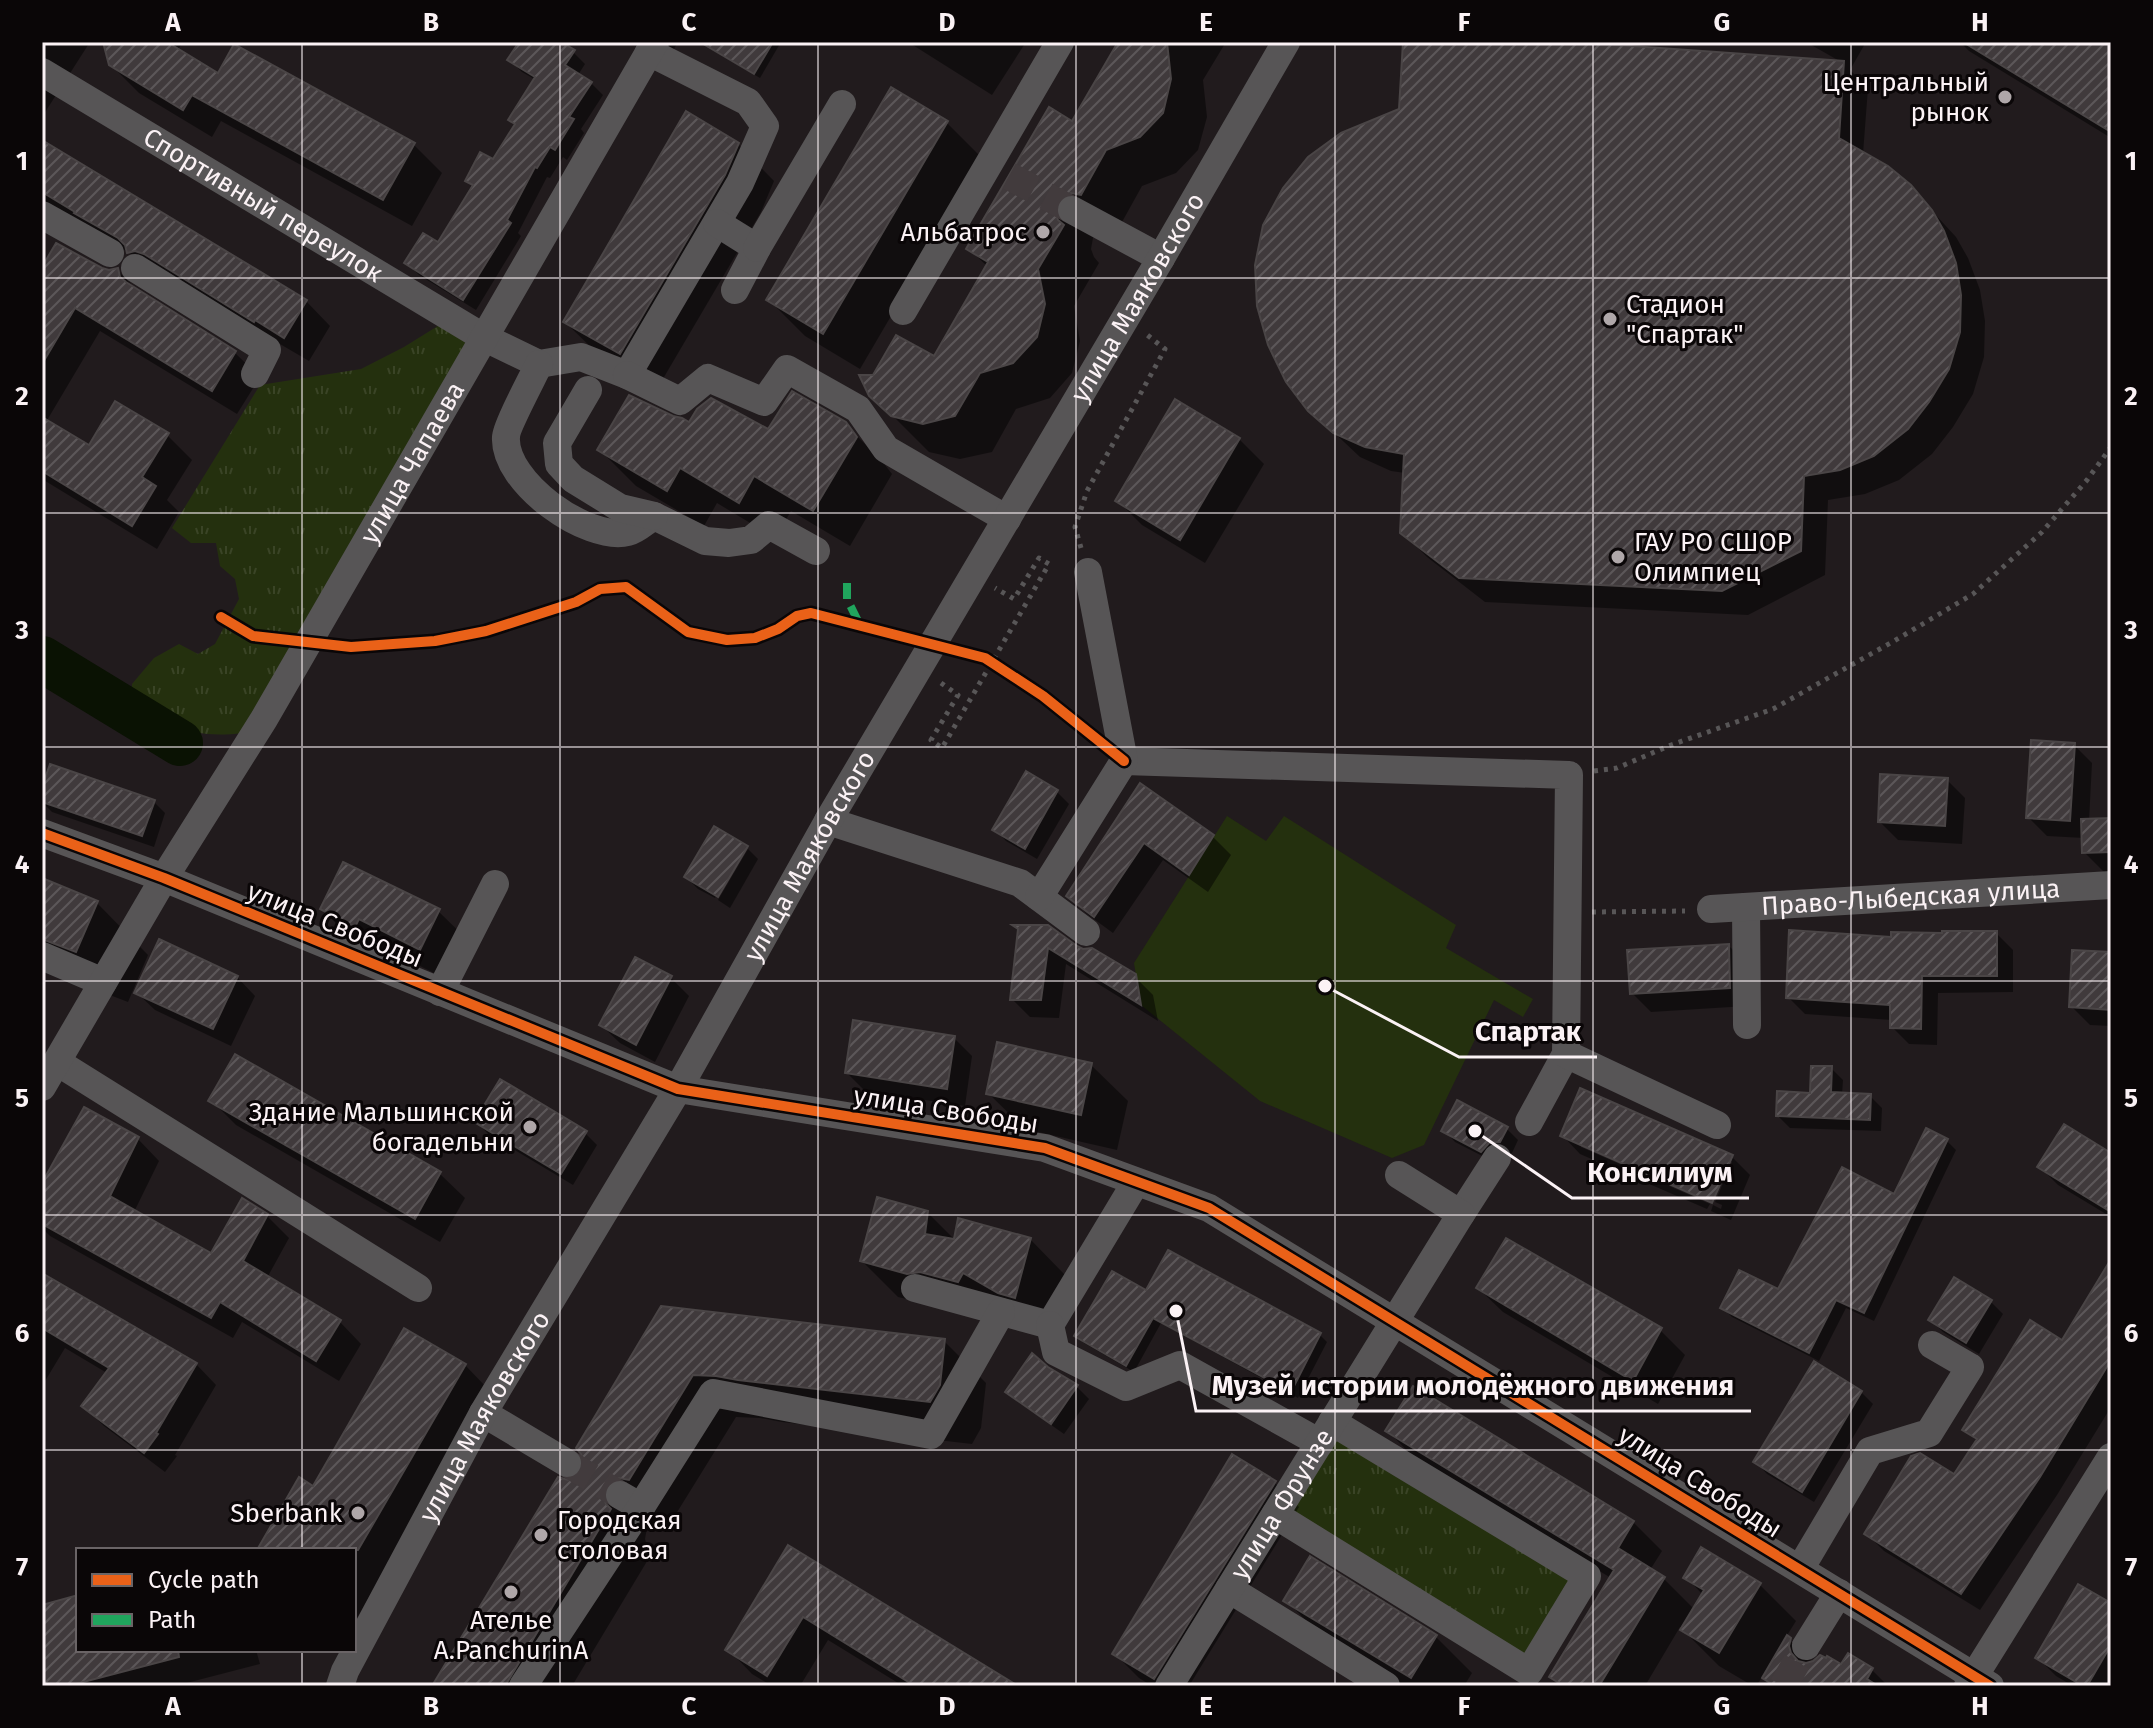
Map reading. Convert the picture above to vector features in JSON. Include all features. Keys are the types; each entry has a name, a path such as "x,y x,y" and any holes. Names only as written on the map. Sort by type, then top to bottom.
{"street":[{"path":"903,311 999,170 1060,42"},
{"name":"улица Маяковского","path":"356,1649 483,1413 678,1089 828,821 927,680 962,596 1286,42"},
{"path":"627,375 740,183 765,126 748,102 652,47"},
{"name":"улица Чапаева","path":"42,1087 164,878 264,719 652,47"},
{"name":"Спортивный переулок","path":"42,72 483,337 539,364"},
{"path":"735,290 842,104"},
{"path":"1072,210 1161,258"},
{"path":"42,215 110,253"},
{"path":"717,223 757,248"},
{"path":"135,268 267,350 255,374"},
{"path":"654,516 628,532 601,531 549,505 524,482 509,457 505,436 539,364 581,357 680,401 708,378 764,402 787,369 858,409 886,449 1007,519"},
{"path":"588,390 557,443 559,464 573,479 620,508 654,516 705,541 729,543 751,540 769,525 816,551"},
{"path":"1039,897 1124,761 1088,572"},
{"path":"1124,761 1569,775 1566,1054 1529,1122"},
{"path":"828,821 1020,883 1086,932"},
{"name":"улица Свободы","path":"42,833 164,878 678,1089 1045,1148 1209,1208 1839,1593 1977,1683"},
{"path":"440,992 495,884"},
{"name":"Право-Лыбедская улица","path":"1698,910 2111,885"},
{"path":"1746,907 1747,1025"},
{"path":"42,956 103,982"},
{"path":"1566,1054 1717,1125"},
{"path":"57,1062 418,1288"},
{"name":"улица Фрунзе","path":"1169,1686 1497,1158"},
{"path":"1399,1175 1461,1214"},
{"path":"1136,1182 1050,1325 1056,1352 1126,1387 1180,1365 1326,1432 1587,1576 1529,1672 1275,1515"},
{"path":"915,1288 1050,1325"},
{"path":"523,1686 630,1501 713,1393 931,1435 1001,1312"},
{"path":"1800,1569 1870,1451 1929,1433 1970,1367 1932,1345"},
{"path":"483,1413 567,1463"},
{"path":"1977,1683 2111,1457"},
{"path":"1229,1589 1386,1686"},
{"path":"1806,1646 1839,1593"},
{"name":"улица Маяковского","path":"338,1683 355,1652"}],"path":[{"path":"1088,572 1075,527 1087,491 1165,349 1142,330"},
{"path":"1569,775 1617,768 1671,745 1773,709 1960,602 2042,532 2111,447"},
{"path":"927,680 958,695 931,740 942,748 989,660 1049,564 1039,558 1014,599 995,588"},
{"path":"989,660 1005,671"},
{"path":"1567,912 1698,910"}],"green space":[{"path":"441,324 473,341 242,733 210,734 183,729 132,700 132,684 154,658 179,644 198,654 215,644 239,599 235,579 220,566 216,543 191,543 172,528 260,385 361,369"},
{"path":"1227,816 1266,841 1284,816 1456,925 1446,948 1533,999 1523,1017 1494,1000 1424,1145 1392,1158 1260,1101 1141,1005 1134,963"},
{"path":"1342,1430 1581,1578 1528,1663 1289,1515"}],"building":[{"path":"103,42 167,42 218,73 234,44 415,143 383,200 192,95 183,110 109,65"},
{"path":"519,42 561,42 575,50 565,65 592,82 569,117 574,119 555,150 550,147 535,167 507,220 511,223 463,300 404,263 423,233 438,242 473,185 465,181 480,152 493,159 515,124 508,120 535,77 507,60"},
{"path":"700,42 773,42 754,74"},
{"path":"1118,42 1167,42 1171,79 1163,113 1140,137 1106,150 1081,195 1071,193 1058,201 1055,211 1064,225 1038,269 1045,304 1037,337 1013,363 980,373 955,416 923,424 891,416 869,396 859,375 873,375 896,335 934,356 988,262 966,249 1049,107 1072,121"},
{"name":"Стадион \"Спартак\"","path":"1403,42 1575,42 1844,61 1839,138 1888,166 1911,185 1932,210 1956,263 1961,295 1960,332 1949,369 1908,429 1874,456 1840,470 1804,476 1801,551 1722,591 1459,578 1400,533 1404,454 1365,447 1333,433 1308,411 1286,382 1268,345 1257,306 1255,265 1263,225 1283,188 1308,157 1341,133 1399,109"},
{"path":"1963,42 2111,42 2111,132"},
{"path":"891,87 948,121 823,334 766,300"},
{"path":"686,111 739,143 725,175 620,354 563,322"},
{"path":"42,140 307,300 284,338 144,254 135,251 127,253 125,245 118,238 42,192"},
{"path":"56,243 102,268 118,268 120,277 126,282 236,351 212,391 75,308 42,364 42,267"},
{"path":"792,391 846,422 857,437 813,511 754,476 739,503 680,468 667,491 597,450 629,395 689,422 697,409 711,398 768,429"},
{"path":"1175,399 1240,438 1180,540 1115,501"},
{"path":"115,401 169,433 142,477 156,486 132,526 42,471 42,417 89,445"},
{"path":"2031,740 2075,743 2070,821 2026,818"},
{"path":"50,764 155,800 142,836 42,802 42,787"},
{"path":"1026,771 1058,790 1025,849 992,830"},
{"path":"1880,774 1948,778 1945,826 1878,822"},
{"path":"1140,783 1214,835 1189,875 1144,843 1094,917 1066,896"},
{"path":"2111,818 2111,852 2082,853 2081,819"},
{"path":"714,826 748,846 718,897 684,877"},
{"path":"343,862 440,909 420,950 359,919 355,927 320,909"},
{"path":"42,878 98,901 76,952 42,939"},
{"path":"1012,925 1048,925 1077,946 1092,948 1136,974 1141,1005 1048,948 1041,1000 1010,1000 1018,929"},
{"path":"1789,930 1891,937 1891,932 1997,931 1997,976 1922,976 1921,1029 1890,1028 1890,1005 1786,998"},
{"path":"159,939 238,976 213,1029 134,993"},
{"path":"1729,944 1730,988 1630,994 1627,950"},
{"path":"2072,950 2111,952 2111,1010 2069,1007"},
{"path":"635,957 672,976 636,1045 599,1025"},
{"path":"853,1020 955,1036 947,1089 845,1073"},
{"path":"997,1042 1092,1063 1081,1115 986,1094"},
{"path":"235,1054 441,1172 415,1219 208,1101"},
{"path":"1811,1066 1832,1066 1831,1092 1871,1094 1870,1120 1776,1116 1777,1091 1810,1093"},
{"name":"Здание Мальшинской богадельни","path":"500,1079 587,1131 561,1174 474,1122"},
{"path":"1580,1088 1733,1155 1712,1203 1560,1136"},
{"path":"1457,1100 1508,1127 1500,1142 1489,1143 1481,1152 1441,1131"},
{"path":"84,1107 139,1137 110,1196 211,1253 242,1198 268,1214 243,1261 341,1320 316,1361 220,1302 211,1318 42,1224 42,1183"},
{"path":"2064,1124 2111,1153 2111,1212 2037,1167"},
{"path":"1926,1128 1948,1139 1864,1313 1836,1300 1809,1353 1720,1308 1739,1270 1778,1289 1842,1167 1894,1194"},
{"path":"877,1197 928,1211 925,1234 954,1239 958,1218 1031,1238 1015,1298 998,1293 963,1273 958,1282 920,1272 907,1274 860,1261"},
{"path":"1506,1238 1662,1328 1633,1381 1476,1288"},
{"path":"1168,1250 1321,1333 1291,1392 1153,1318 1126,1366 1074,1336 1112,1271 1146,1290"},
{"path":"2111,1259 2111,1360 2040,1477 1961,1594 1864,1534 1911,1456 1920,1453 1954,1474 1977,1439 1962,1430 2030,1320 2062,1340"},
{"path":"42,1273 197,1363 158,1434 144,1453 81,1406 109,1368 42,1328"},
{"path":"1954,1277 1992,1300 1966,1343 1928,1320"},
{"path":"661,1306 945,1339 940,1385 930,1402 693,1375 629,1480 619,1478 606,1486 603,1496 611,1509 505,1686 432,1686 558,1477 568,1480 581,1472 584,1462 576,1448"},
{"path":"404,1328 466,1364 358,1550 258,1548 299,1477 313,1486"},
{"path":"1032,1353 1078,1385 1051,1424 1005,1392"},
{"path":"1814,1361 1862,1391 1802,1492 1753,1462"},
{"path":"1413,1386 1634,1521 1618,1548 1665,1577 1599,1686 1564,1686 1549,1677 1614,1570 1385,1431"},
{"path":"1232,1454 1276,1481 1154,1679 1112,1654"},
{"path":"788,1545 1018,1686 915,1686 803,1617 767,1676 725,1650"},
{"path":"1701,1547 1761,1583 1719,1653 1680,1630 1704,1590 1683,1578"},
{"path":"1310,1556 1437,1635 1411,1678 1283,1601"},
{"path":"2078,1584 2111,1603 2111,1645 2087,1686 2035,1658"},
{"path":"76,1596 76,1652 178,1652 179,1657 68,1686 42,1686 42,1605"},
{"path":"1787,1635 1791,1638 1791,1653 1798,1661 1806,1663 1820,1655 1841,1664 1848,1653 1873,1668 1867,1679 1878,1686 1775,1686 1762,1678"}],"waterway":[{"path":"42,659 180,743"}],"tunnel":[{"path":"1009,176 1072,210"},
{"path":"567,1463 620,1495"},
{"path":"1783,1686 1806,1646"}],"marked path":[{"path":"847,583 847,599 860,625"}],"cycle path":[{"path":"221,617 253,636 351,647 435,641 486,631 576,602 600,589 626,587 688,632 727,640 755,638 778,629 797,616 811,613 985,658 1043,696 1124,761"},
{"path":"42,833 164,878 678,1089 1045,1148 1209,1208 1990,1686"}],"place":[{"name":"Центральный рынок","path":"2005,97"},
{"name":"Альбатрос","path":"1043,232"},
{"name":"Стадион \"Спартак\"","path":"1610,319"},
{"name":"ГАУ РО СШОР Олимпиец","path":"1618,557"},
{"name":"Спартак","path":"1325,986"},
{"name":"Здание Мальшинской богадельни","path":"530,1127"},
{"name":"Консилиум","path":"1475,1131"},
{"name":"Музей истории молодёжного движения","path":"1176,1311"},
{"name":"Sberbank","path":"358,1513"},
{"name":"Городская столовая","path":"541,1535"},
{"name":"Ателье A.PanchurinA","path":"511,1592"}]}
